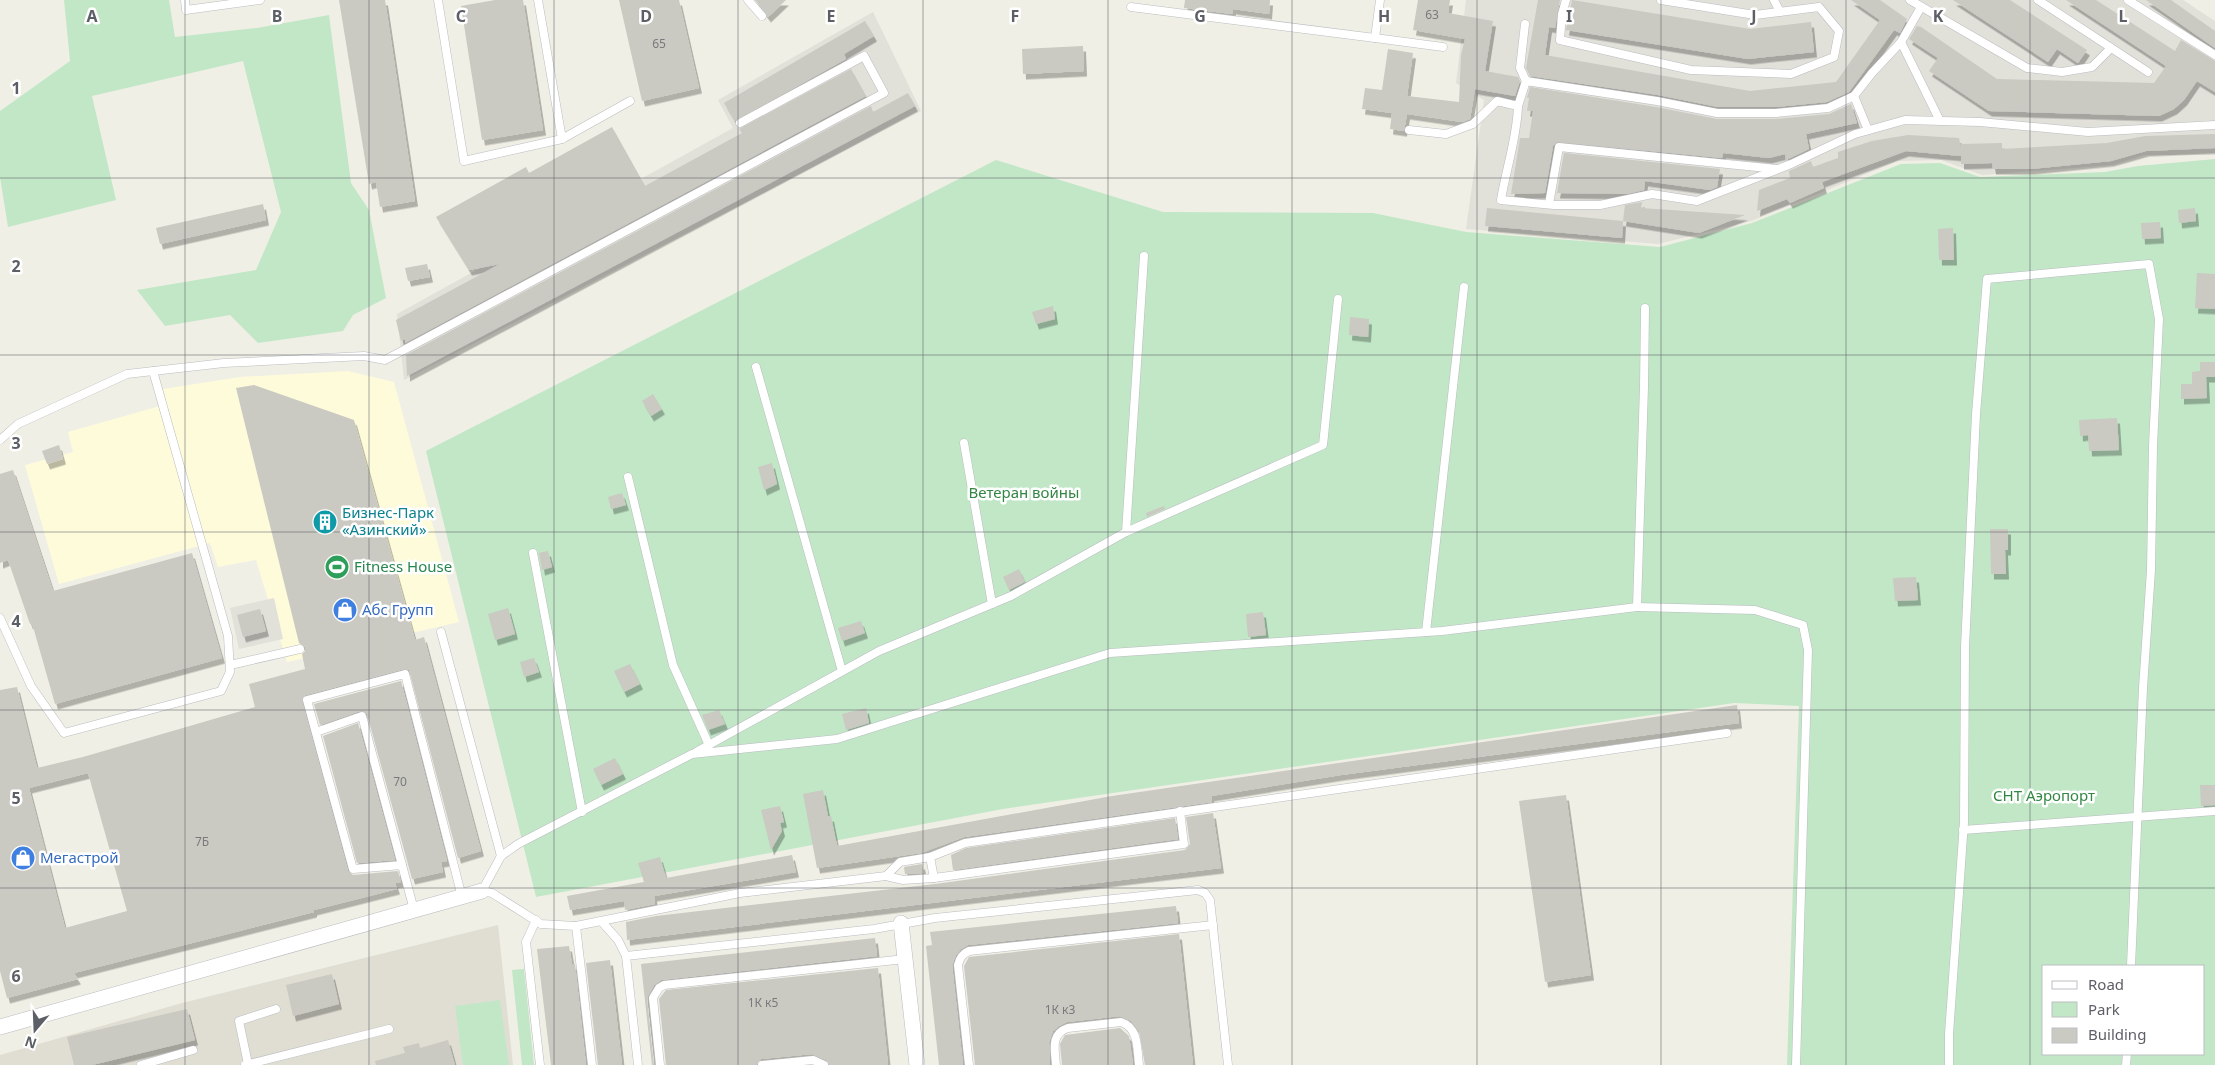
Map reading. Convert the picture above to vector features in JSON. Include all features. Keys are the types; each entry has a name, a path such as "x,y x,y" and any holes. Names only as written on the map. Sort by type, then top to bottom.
{"street":[{"path":"0,1027 482,891"},
{"path":"901,923 917,1065"}],"lane":[{"path":"185,0 186,10 260,0"},
{"path":"438,0 464,161 562,139 630,102"},
{"path":"538,0 562,139"},
{"path":"748,0 762,16"},
{"path":"1375,38 1380,0"},
{"path":"1566,0 1562,14 1560,40 1691,70 1791,74 1834,57 1839,31 1819,7 1755,15 1661,0"},
{"path":"1774,0 1780,12"},
{"path":"1910,0 2027,68 2062,72 2092,67 2111,48"},
{"path":"2038,0 2148,72"},
{"path":"2128,0 2215,55"},
{"path":"1131,7 1444,47"},
{"path":"1526,81 1657,101 1717,113 1776,113 1828,108 1854,96 1872,73 1901,42 1921,7"},
{"path":"1525,24 1520,68 1526,81 1518,106 1518,122 1506,167 1501,200 1549,204 1600,205 1652,194 1697,201 1779,169 1855,134 1905,120 2088,132 2215,125"},
{"path":"1901,42 1940,121"},
{"path":"0,440 18,424 126,374 233,362 364,356 385,360 884,93 864,56 740,123"},
{"path":"1854,96 1868,130"},
{"path":"1409,130 1446,134 1473,124 1497,101 1518,106"},
{"path":"1549,204 1559,147 1779,169"},
{"path":"1126,532 1144,256"},
{"path":"1949,1065 1949,1034 1963,830 1965,647 1976,414 1987,279 2149,264 2159,319 2153,446 2151,570 2143,688 2131,965"},
{"path":"1426,632 1464,287"},
{"path":"1180,811 1184,844 934,878 903,880 886,876 740,894 576,926 541,924 492,893 482,891 501,856 518,844 709,745 879,651 1011,596 1126,532 1323,445 1338,299"},
{"path":"1636,607 1645,308"},
{"path":"756,367 842,671"},
{"path":"0,618 31,686 64,733 221,690 230,672 228,636 153,371"},
{"path":"964,443 992,604"},
{"path":"628,477 673,665 709,745"},
{"path":"533,553 582,812"},
{"path":"692,754 837,739 1110,653 1426,632 1636,607 1755,610 1802,625 1808,650 1796,1065"},
{"path":"441,632 501,856"},
{"path":"230,665 300,649"},
{"path":"402,865 352,869 307,700 405,674 462,897"},
{"path":"316,732 362,716 414,910"},
{"path":"886,876 900,862 930,857 965,844 1180,811 1727,733"},
{"path":"1963,830 2137,815 2215,811"},
{"path":"930,857 934,878"},
{"path":"626,956 867,930 901,923 1198,890 1210,900 1228,1065"},
{"path":"536,920 526,942 540,1065"},
{"path":"601,921 618,940 626,956 638,1065"},
{"path":"969,1065 958,965 959,960 965,953 1213,925"},
{"path":"576,926 592,1065"},
{"path":"660,1065 653,998 659,988 664,985 905,959"},
{"path":"276,1009 239,1021 246,1064 389,1029"},
{"path":"1056,1065 1054,1043 1061,1031 1068,1028 1121,1022 1129,1025 1134,1031 1139,1065"},
{"path":"141,1065 193,1050"},
{"path":"762,1065 813,1060 824,1065"}],"shaded area":[{"path":"1466,0 2183,0 2215,21 2215,155 2144,155 2113,165 1982,175 1941,160 1898,161 1751,221 1658,244 1466,229 1484,100 1456,83"},
{"path":"873,12 921,111 404,380 397,314 733,128 718,100"},
{"path":"348,371 394,382 459,622 287,662 256,560 218,567 210,543 59,584 25,465 73,452 68,432 167,404 163,389 240,377"},
{"path":"274,598 283,639 239,649 230,608"},
{"path":"498,925 513,1065 0,1065 0,1055 182,1003"}],"green space":[{"path":"64,0 169,0 175,37 257,28 329,15 351,183 369,210 386,298 353,315 343,331 258,343 230,315 165,326 137,290 256,270 281,212 243,61 92,96 116,200 8,227 0,177 0,111 70,61"},
{"name":"Ветеран войны","path":"2215,159 2215,1065 1787,1065 1799,706 1734,703 1003,809 536,897 426,451 996,160 1163,212 1373,213 1466,232 1660,247 1752,223 1901,164 1940,163 1980,177 2105,172 2138,166"},
{"path":"524,969 534,1065 522,1065 512,970"},
{"path":"500,1000 509,1065 463,1065 455,1006"}],"building":[{"path":"339,0 385,0 415,201 380,207 376,182 369,184"},
{"path":"495,0 523,0 543,130 482,140 461,6"},
{"path":"619,0 679,0 699,88 642,101"},
{"path":"755,0 786,0 768,17"},
{"path":"1185,0 1270,0 1269,14 1233,9 1232,14 1184,8"},
{"path":"1418,0 1450,0 1448,13 1493,21 1485,71 1518,77 1520,81 1515,96 1475,89 1470,119 1462,122 1407,114 1404,131 1390,129 1392,113 1362,109 1365,88 1382,90 1388,49 1413,53 1407,96 1459,102 1461,55 1465,39 1413,30"},
{"path":"1538,0 1560,0 1555,28 1549,27 1545,55 1750,91 1836,82 1880,20 1851,0 1880,0 1907,19 1900,33 1894,30 1849,92 1827,102 1776,107 1718,107 1658,95 1530,76 1526,68"},
{"path":"1572,0 1750,29 1811,22 1814,52 1748,59 1566,30"},
{"path":"1953,0 2010,0 2087,50 2078,63 2057,49 2048,62"},
{"path":"2066,0 2096,0 2175,51 2181,40 2215,61 2215,92 2197,81 2184,100 2174,109 2159,116 1989,111 1929,71 1938,58 1909,39 1917,26 1921,27 1997,79 2154,83 2166,66"},
{"path":"2146,0 2171,0 2215,31 2215,48"},
{"path":"865,21 874,36 844,54 846,59 735,121 724,103"},
{"path":"1083,46 1084,71 1023,74 1022,49"},
{"path":"851,69 866,96 405,343 405,339 401,341 396,320 500,264 469,270 436,217 526,167 529,173 612,127 645,186 742,133 739,129"},
{"path":"1530,87 1656,107 1717,119 1776,119 1829,114 1851,104 1857,123 1806,134 1809,149 1786,160 1785,154 1769,158 1723,153 1722,158 1557,142 1553,146 1545,193 1511,194 1520,138 1529,138 1533,111 1527,111 1529,98 1527,98"},
{"path":"908,93 915,106 407,376 406,355 871,106 873,112"},
{"path":"2215,134 2215,148 2146,151 2111,161 2031,169 1993,169 1992,163 1961,164 1961,156 1906,151 1822,182 1824,188 1790,203 1787,199 1757,211 1759,190 1790,178 1789,171 1811,161 1813,167 1838,158 1838,152 1872,141 1908,135 1959,138 1961,149 1961,144 2002,143 2002,149 2107,143 2145,136"},
{"path":"1564,153 1720,169 1717,187 1710,190 1645,181 1644,190 1627,194 1557,193"},
{"path":"1642,202 1641,208 1745,215 1699,233 1623,221 1625,205"},
{"path":"263,204 266,220 160,244 156,228"},
{"path":"1487,208 1623,221 1622,238 1485,226"},
{"path":"2195,208 2196,221 2179,223 2178,210"},
{"path":"2160,222 2161,238 2142,239 2141,223"},
{"path":"1953,228 1954,260 1939,260 1938,229"},
{"path":"427,264 430,277 408,281 405,268"},
{"path":"2197,273 2215,274 2215,309 2195,308"},
{"path":"1053,306 1055,319 1036,324 1032,312"},
{"path":"1350,317 1369,319 1368,337 1349,335"},
{"path":"2200,362 2215,362 2215,377 2206,377 2207,398 2181,399 2181,384 2192,384 2192,372 2200,371"},
{"path":"254,385 354,420 415,640 424,637 481,851 458,858 409,670 404,669 306,695 302,701 348,871 353,875 398,871 401,882 395,883 397,889 74,973 78,979 7,998 0,971 0,690 17,687 37,768 83,757 255,707 249,684 305,669 302,654 305,651 305,647 299,643 236,388","holes":["88,773 127,911 65,928 29,788"]},
{"path":"653,394 662,409 651,416 642,401"},
{"path":"2117,418 2119,450 2089,451 2088,435 2080,436 2079,420"},
{"path":"59,445 63,459 47,464 42,451"},
{"path":"772,463 777,484 764,490 758,467"},
{"path":"13,470 53,591 192,553 222,658 55,704 32,623 30,624 8,560 0,563 0,474"},
{"path":"622,493 626,505 611,509 608,497"},
{"path":"1164,506 1165,509 1147,517 1146,513"},
{"path":"1990,529 2008,529 2008,550 2005,550 2006,574 1991,574"},
{"path":"548,551 552,567 542,570 539,553"},
{"path":"1019,569 1025,582 1009,590 1003,577"},
{"path":"1916,577 1918,600 1895,601 1893,578"},
{"path":"508,608 515,634 495,640 488,614"},
{"path":"260,609 266,631 243,637 237,615"},
{"path":"1263,612 1266,635 1248,637 1246,614"},
{"path":"861,621 865,633 842,641 838,628"},
{"path":"534,658 539,672 524,677 520,662"},
{"path":"630,664 640,684 624,692 614,671"},
{"path":"401,681 447,861 441,862 443,872 412,879 367,714 360,711 320,725 314,704"},
{"path":"1737,705 1739,723 1341,775 1211,796 1212,802 964,837 921,853 817,868 803,794 823,790 837,846 1112,796"},
{"path":"866,708 869,723 846,730 842,714"},
{"path":"719,710 725,724 708,730 702,715"},
{"path":"358,723 395,860 357,863 323,736"},
{"path":"615,758 623,774 601,785 593,769"},
{"path":"2200,785 2215,785 2215,805 2201,806"},
{"path":"1566,795 1591,975 1545,982 1519,801"},
{"path":"780,806 784,822 780,823 782,831 771,850 761,810"},
{"path":"1213,813 1221,868 627,940 626,922 656,916 935,884 1185,850 1190,844 1186,817"},
{"path":"1175,818 1178,839 953,870 951,855 966,848"},
{"path":"792,855 796,872 654,896 655,904 625,910 624,901 570,910 567,896 644,882 638,863 660,857 666,878"},
{"path":"922,864 924,873 905,874 904,867"},
{"path":"1176,906 1178,923 968,945 961,949 952,965 963,1065 939,1065 926,946 932,945 930,932"},
{"path":"1179,934 1193,1065 1145,1065 1139,1031 1131,1021 1120,1016 1067,1022 1059,1026 1053,1031 1049,1042 1050,1065 975,1065 964,966 969,957"},
{"path":"875,938 877,956 661,980 654,985 647,998 654,1065 652,1065 641,964"},
{"path":"569,946 572,964 575,964 586,1065 551,1065 537,949"},
{"path":"610,960 622,1065 598,1065 586,963"},
{"path":"878,968 888,1065 830,1065 826,1060 812,1054 761,1059 756,1065 666,1065 659,999 666,990"},
{"path":"332,974 339,1004 293,1016 286,985"},
{"path":"187,1009 195,1040 92,1065 74,1065 67,1037"},
{"path":"1120,1028 1129,1036 1133,1065 1062,1065 1060,1044 1065,1035"},
{"path":"448,1040 455,1065 376,1065 375,1061 405,1053 403,1047 419,1043 420,1048"}],"place":[{"name":"Бизнес-Парк «Азинский»","path":"325,522"},
{"name":"Fitness House","path":"337,567"},
{"name":"Абс Групп","path":"345,610"},
{"name":"Мегастрой","path":"23,858"}],"park label":[{"name":"СНТ Аэропорт","path":"2044,796"}]}
